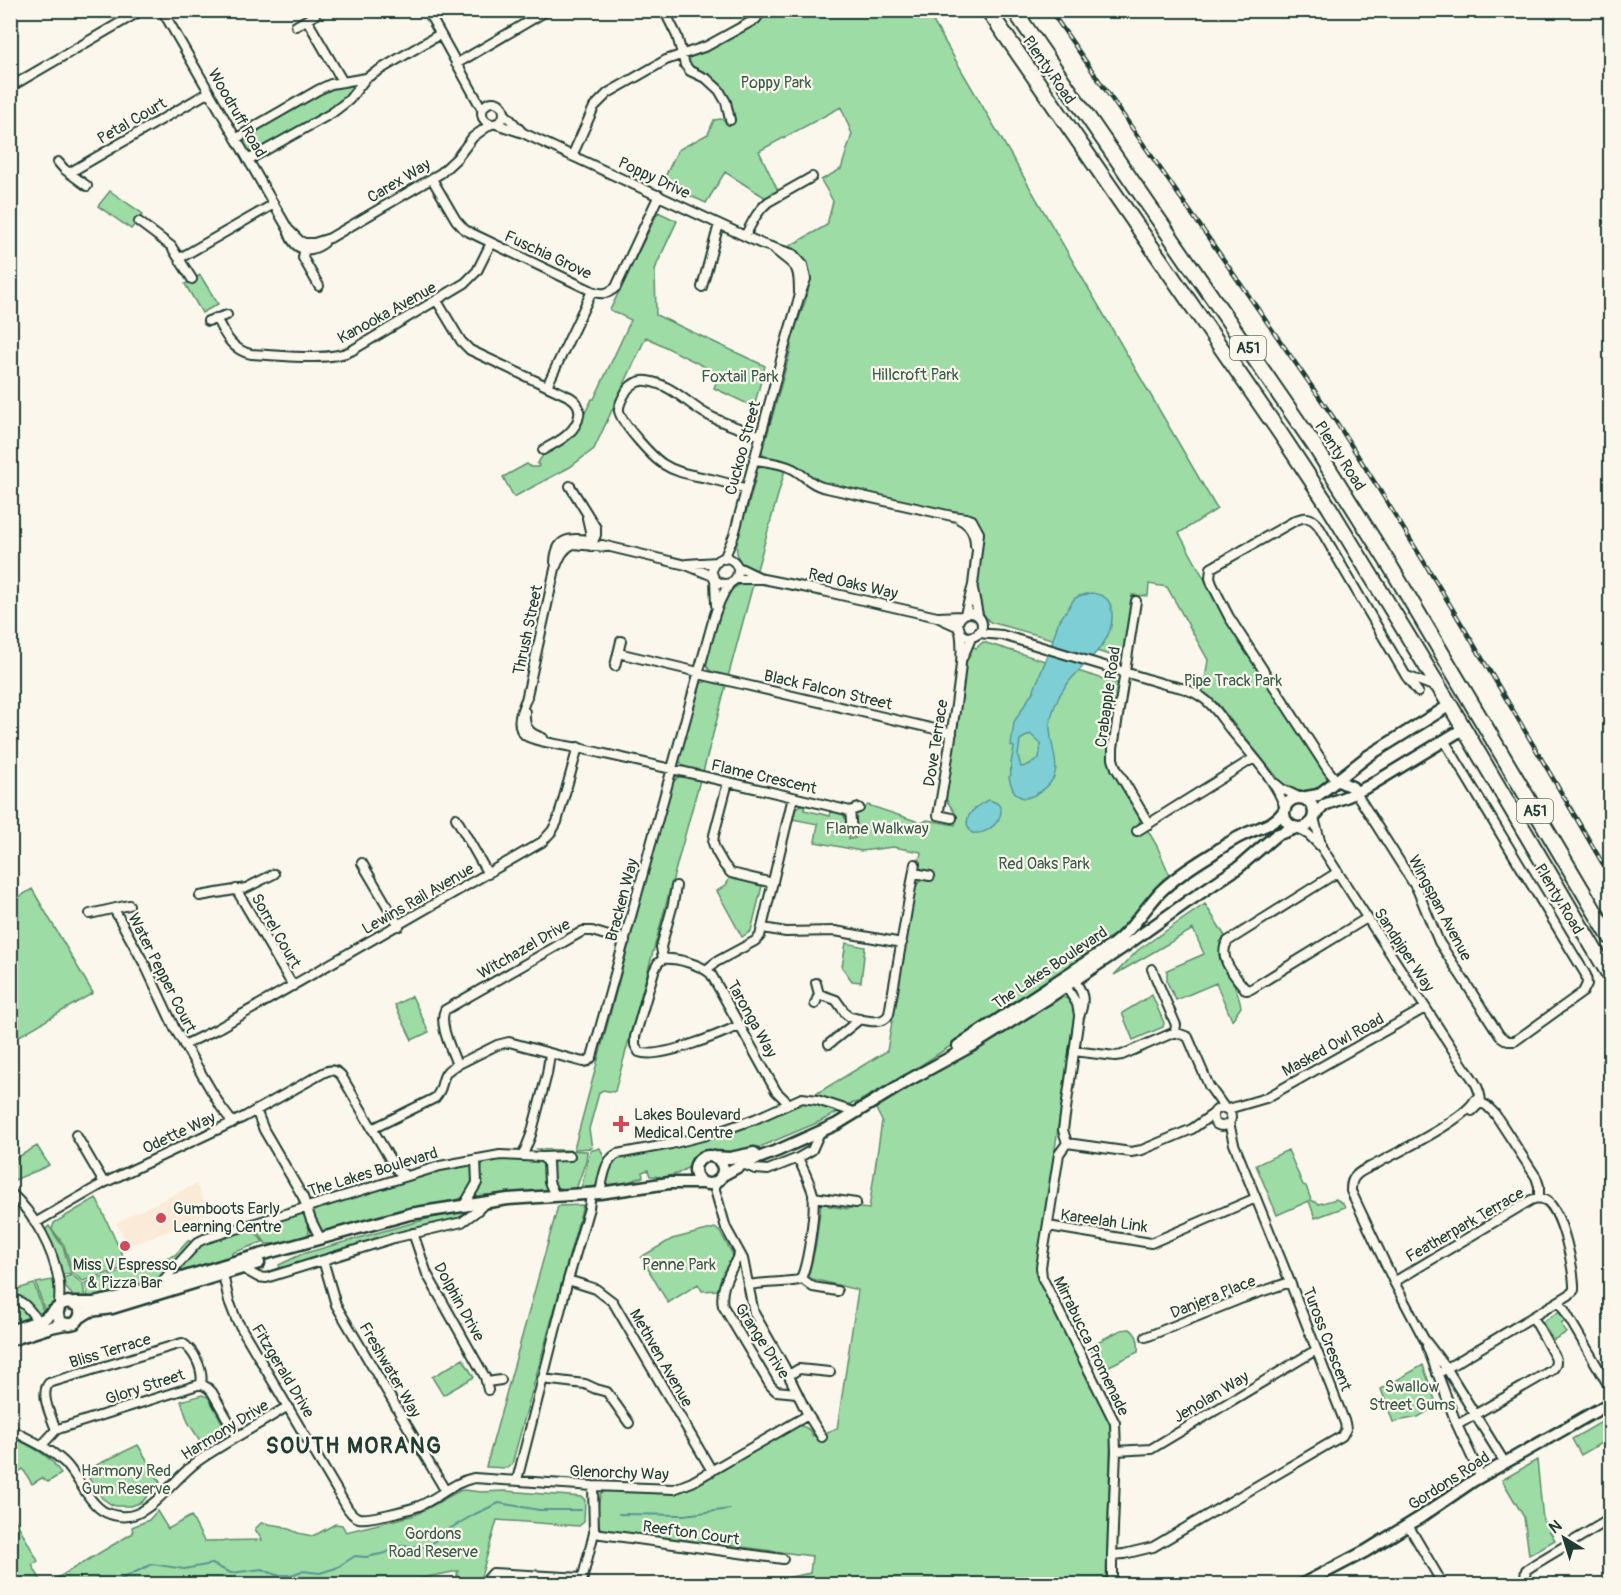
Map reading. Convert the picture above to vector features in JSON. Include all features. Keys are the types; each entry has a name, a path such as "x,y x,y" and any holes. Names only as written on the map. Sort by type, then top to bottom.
{"highway":[{"name":"Plenty Road","path":"988,10 1329,507 1611,976"},
{"name":"Plenty Road","path":"1014,10 1314,445 1392,569 1611,937"},
{"path":"1450,705 1467,695"},
{"path":"1463,729 1481,718"}],"street":[{"path":"10,87 142,10"},
{"name":"Woodruff Road","path":"162,10 288,229 304,246 302,255 304,262 319,286"},
{"path":"427,10 486,122 494,124 502,120 504,113 500,104 491,102 469,86"},
{"path":"456,63 548,10"},
{"path":"664,10 676,36 682,61 690,71 707,79 719,90 726,102 730,120"},
{"path":"572,156 594,107 602,97 666,60 716,41 756,19 762,10"},
{"path":"296,26 315,15"},
{"path":"307,20 343,82"},
{"path":"248,160 345,104 354,96 358,86 366,78 440,34"},
{"path":"236,139 318,90 332,84 366,78"},
{"name":"Petal Court","path":"69,173 209,92"},
{"path":"482,113 485,104 491,102"},
{"name":"Carex Way","path":"473,137 482,113"},
{"name":"Poppy Drive","path":"504,113 523,133"},
{"name":"Poppy Drive","path":"494,124 523,133 774,248 800,267"},
{"name":"Carex Way","path":"304,246 330,238 432,179 448,166 473,137 494,124"},
{"path":"58,162 87,186"},
{"path":"745,236 762,207 814,177"},
{"name":"Fuschia Grove","path":"432,179 460,225 470,233 592,291 603,294 612,291 616,286 659,195"},
{"path":"180,258 274,204"},
{"path":"139,222 171,246 192,279"},
{"path":"702,287 719,224"},
{"name":"Kanooka Avenue","path":"227,315 212,320 234,347 245,353 334,357 351,351 460,288 481,264 491,243"},
{"name":"Cuckoo Street","path":"720,560 734,535 799,298 800,267"},
{"path":"547,386 592,291"},
{"path":"437,301 465,346 477,354 573,399 579,407 580,414 568,434 543,450"},
{"path":"746,489 710,478 685,474 665,465 638,440 619,411 620,405 627,390 634,384 649,381 674,391 692,406 712,418 761,436"},
{"path":"754,460 790,468 810,483 822,487 972,520 977,534 973,585 959,629 965,635 1002,634"},
{"path":"570,486 585,513 591,543 686,565 722,584 733,581 737,576 735,564 720,560 686,565"},
{"path":"1356,793 1352,787 1336,780 1328,770 1239,633 1218,598 1210,578 1211,568 1296,520 1307,517 1312,519 1318,525 1418,692"},
{"name":"Cuckoo Street","path":"734,535 735,564"},
{"name":"Thrush Street","path":"591,543 569,546 562,553 555,568 527,697 519,718 522,732 536,740 578,747 672,769"},
{"path":"714,578 713,568 720,560"},
{"name":"Red Oaks Way","path":"735,564 763,579 936,617 959,629"},
{"name":"Bracken Way","path":"714,578 717,597 716,610"},
{"name":"Red Oaks Way","path":"733,581 763,579"},
{"name":"Bracken Way","path":"457,1065 506,1042 583,1062 592,1057 716,610 723,593 733,581"},
{"path":"973,585 981,628 975,635"},
{"name":"Crabapple Road","path":"1136,601 1113,759 1149,824"},
{"path":"963,615 971,613 1002,634 1164,684 1195,698 1223,721 1254,758 1279,793 1285,808 1287,823 1296,828 1309,825 1324,805 1356,793 1463,729"},
{"name":"Red Oaks Way","path":"936,617 963,615"},
{"name":"Dove Terrace","path":"952,818 938,815 962,661 959,629"},
{"name":"Dove Terrace","path":"962,661 975,635"},
{"path":"615,666 621,641"},
{"name":"Black Falcon Street","path":"618,653 952,733"},
{"path":"1406,675 1439,689"},
{"path":"1285,808 1291,800 1318,795 1384,746 1450,705"},
{"name":"Plenty Road","path":"1444,740 1586,975 1587,984"},
{"name":"Lewins Rail Avenue","path":"186,1048 537,846 552,831 560,814 578,747"},
{"path":"1137,831 1254,758"},
{"name":"Flame Crescent","path":"672,769 850,811"},
{"path":"1270,779 1282,789 1306,799 1313,806 1314,817"},
{"path":"728,782 714,836 713,843 716,851 731,873 773,883"},
{"name":"Wingspan Avenue","path":"1356,793 1418,889 1439,942 1500,1036 1508,1041 1515,1041 1583,992 1587,984"},
{"path":"709,972 724,959 760,936 793,797"},
{"path":"852,831 850,811 859,808"},
{"name":"The Lakes Boulevard","path":"1068,980 1131,929 1161,892 1181,874 1229,842 1272,823 1281,816 1285,808"},
{"name":"Sandpiper Way","path":"1314,817 1322,848"},
{"path":"456,818 488,874"},
{"name":"The Lakes Boulevard","path":"80,1318 90,1311 112,1308 317,1239 387,1220 486,1202 591,1194 669,1183 712,1181 743,1164 820,1132 856,1113 975,1035 1068,980 1175,911 1249,860 1276,835 1296,828"},
{"name":"Sandpiper Way","path":"1296,828 1309,834 1322,848 1425,1008 1478,1085 1481,1094 1478,1101"},
{"path":"362,863 399,926"},
{"path":"819,994 836,1000 846,1014 860,1019 883,1021 888,1018 914,868 930,876"},
{"path":"1338,872 1228,941 1224,946 1224,953 1230,968 1246,990 1251,989 1366,918"},
{"name":"Sorrel Court","path":"200,896 251,886 274,874"},
{"path":"676,886 661,947 663,959 654,970 635,1037 635,1045 639,1052 649,1055 684,1046 740,1025"},
{"name":"Sorrel Court","path":"236,889 293,986"},
{"path":"1153,902 1159,912 1175,911"},
{"name":"Water Pepper Court","path":"90,914 129,905"},
{"name":"Water Pepper Court","path":"114,909 146,967 168,1016 230,1124"},
{"path":"763,928 786,932 835,931 902,943"},
{"name":"Witchazel Drive","path":"457,1065 442,1023 443,1014 450,1007 584,931 592,931 625,941"},
{"name":"Taronga Way","path":"663,959 674,960 709,972 776,1091 789,1104"},
{"path":"1152,969 1176,1025 1175,1032"},
{"name":"Mirrabucca Promenade","path":"1068,980 1081,990 1084,1006 1079,1017 1063,1130 1066,1143 1059,1154 1041,1267 1042,1277 1115,1423 1112,1584"},
{"path":"815,1004 819,994 816,983"},
{"name":"Masked Owl Road","path":"1252,1103 1266,1098 1425,1008"},
{"path":"829,1044 860,1019"},
{"path":"1074,1051 1115,1056 1175,1032 1188,1037 1209,1086 1231,1113 1225,1123"},
{"path":"524,1155 553,1055"},
{"path":"407,1176 400,1173 372,1129 435,1098 447,1071 457,1065"},
{"name":"Odette Way","path":"35,1223 104,1184 254,1112 327,1071 336,1071 344,1080 372,1129"},
{"path":"1209,1086 1213,1120 1225,1123"},
{"name":"Taronga Way","path":"776,1091 778,1109"},
{"name":"The Lakes Boulevard","path":"713,1157 730,1158 756,1152 885,1095"},
{"path":"517,1480 591,1194 610,1158 617,1154 696,1138 736,1126 806,1098 851,1111"},
{"path":"1481,1477 1457,1425 1424,1339 1394,1282 1353,1185 1376,1164 1449,1123 1466,1116 1478,1101 1495,1114 1536,1177 1539,1198"},
{"path":"1192,1129 1219,1108 1252,1103"},
{"path":"1066,1143 1131,1152 1142,1150 1192,1129 1225,1123 1252,1103"},
{"path":"254,1112 303,1197 317,1239"},
{"name":"Tuross Crescent","path":"1112,1555 1152,1547 1342,1436 1346,1429 1290,1282 1225,1123"},
{"name":"The Lakes Boulevard","path":"743,1164 755,1169 768,1170 798,1158 812,1150 820,1132"},
{"path":"76,1135 104,1184"},
{"path":"531,1135 533,1155"},
{"name":"The Lakes Boulevard","path":"158,1285 200,1240 440,1166 500,1155 570,1156"},
{"path":"543,1157 548,1162 549,1182 555,1196"},
{"path":"713,1157 720,1163 722,1172 712,1181 700,1180 696,1173 696,1165 702,1159 713,1157"},
{"path":"748,1285 801,1278 807,1258 814,1207 813,1197 798,1158"},
{"path":"386,1182 391,1174 390,1159"},
{"path":"464,1205 477,1183 476,1159"},
{"name":"The Lakes Boulevard","path":"669,1183 684,1176 696,1165"},
{"name":"Grange Drive","path":"712,1181 726,1228 743,1259 754,1313 822,1437"},
{"path":"10,1192 24,1205 50,1252 59,1284 57,1312 59,1319 65,1324"},
{"path":"813,1197 856,1203"},
{"name":"Kareelah Link","path":"1048,1226 1151,1243 1256,1198"},
{"name":"Featherpark Terrace","path":"1394,1282 1531,1200 1539,1198 1548,1201 1554,1210 1563,1230 1570,1256 1574,1290 1437,1374"},
{"path":"242,1268 258,1277 266,1278 413,1233 462,1222 486,1202"},
{"name":"The Lakes Boulevard","path":"73,1303 103,1301 158,1285 222,1270 242,1268 438,1210"},
{"name":"Dolphin Drive","path":"413,1233 427,1274 487,1386 501,1380"},
{"name":"Grange Drive","path":"739,1254 722,1288 723,1306 770,1385 776,1391 797,1393"},
{"name":"Freshwater Way","path":"323,1260 336,1305 445,1490"},
{"name":"Fitzgerald Drive","path":"222,1270 236,1319 353,1515"},
{"path":"801,1278 813,1287 837,1291"},
{"name":"Methven Avenue","path":"568,1280 596,1289 613,1302 712,1471"},
{"name":"Danjera Place","path":"1146,1337 1243,1298 1290,1282"},
{"path":"10,1340 51,1327 72,1325 80,1318 80,1308 73,1303 59,1284"},
{"path":"10,1300 16,1299 22,1302 39,1322"},
{"path":"1559,1301 1611,1388"},
{"path":"10,1332 39,1322 65,1302 73,1303"},
{"path":"1457,1425 1555,1367 1555,1357 1533,1317"},
{"path":"1424,1339 1447,1369 1505,1463"},
{"name":"Bliss Terrace","path":"56,1430 45,1395 45,1387 49,1383 182,1343 200,1367 201,1384"},
{"name":"Jenolan Way","path":"1116,1450 1151,1449 1316,1350"},
{"path":"789,1376 799,1369 830,1372"},
{"path":"543,1379 585,1384 607,1392 629,1423"},
{"name":"Glory Street","path":"42,1445 56,1430 201,1384 212,1392 237,1437"},
{"name":"Gordons Road","path":"1303,1584 1350,1560 1481,1477 1611,1403"},
{"name":"Harmony Drive","path":"10,1429 42,1445 67,1465 99,1508 124,1517 146,1509 186,1470 288,1406"},
{"name":"Glenorchy Way","path":"353,1515 369,1519 420,1505 445,1490 474,1478 674,1489 712,1471 808,1415"},
{"path":"486,1584 493,1573 582,1581 594,1533 593,1486"},
{"path":"1524,1584 1526,1570 1611,1519"},
{"path":"1408,1525 1441,1584"},
{"name":"Reefton Court","path":"594,1533 783,1559"}],"shaded area":[{"name":"Gumboots Early Learning Centre","path":"196,1184 209,1213 185,1225 128,1246 117,1223"}],"green space":[{"name":"Hillcroft Park","path":"766,11 927,11 1217,509 1179,533 1231,627 1325,771 1326,783 1315,791 1304,793 1286,788 1217,703 1203,692 1208,660 1167,587 1149,584 1148,596 1132,595 1125,659 990,622 984,616 976,596 982,533 974,518 821,484 764,457 761,448 765,443 791,349 791,340 808,293 809,272 806,263 799,254 788,247 827,225 833,201 821,180 841,169 852,134 841,107 759,151 778,191 766,198 725,172 706,203 662,183 678,150 708,134 714,120 721,119 726,122 733,118 723,90 709,77 691,67 686,61 687,57 705,51 759,21"},
{"path":"354,84 355,86 346,99 338,105 254,152 247,148 245,141 247,135 328,88"},
{"path":"110,191 143,214 131,229 98,206"},
{"name":"Foxtail Park","path":"658,212 677,221 655,271 656,315 765,366 754,407 714,388 719,374 646,337 594,449 570,467 514,497 503,477 527,464 531,467 538,467 537,464 543,455 574,435 594,399 631,320 610,310"},
{"path":"200,275 218,304 202,313 185,284"},
{"path":"762,465 785,470 756,573 744,567 736,547 740,524 746,513 756,477 755,472"},
{"path":"754,581 728,677 716,674 708,669 706,661 722,604 733,589"},
{"name":"Red Oaks Park","path":"983,642 1120,684 1110,763 1140,816 1135,829 1138,834 1147,829 1170,876 1157,888 1121,933 1106,939 1084,959 909,1073 858,1102 844,1105 814,1095 887,1051 915,888 920,881 929,880 930,872 919,868 921,852 893,847 861,851 815,842 818,824 792,819 797,807 802,805 805,805 804,810 830,816 831,811 843,814 848,823 849,839 855,838 856,815 868,805 922,823 927,820 955,825 957,816 945,798 966,657 972,646 976,648"},
{"path":"708,681 726,685 703,772 685,767 679,759 698,689 701,683"},
{"path":"682,776 700,780 615,1091 603,1090 599,1093 589,1129 592,1148 574,1149 672,783"},
{"path":"730,878 762,886 751,931 742,937 717,891 726,885"},
{"path":"32,889 93,993 11,1041 11,902"},
{"path":"1205,904 1225,936 1220,942 1220,950 1237,990 1241,1007 1232,1020 1216,983 1176,1000 1167,982 1167,970 1204,954 1193,929 1114,975 1138,950"},
{"path":"846,943 865,947 861,982 852,981 842,967"},
{"path":"1152,995 1164,1023 1163,1027 1133,1040 1122,1013"},
{"path":"412,996 429,1032 412,1040 395,1005"},
{"path":"1060,997 1069,1000 1075,1009 1038,1268 1041,1285 1109,1419 1111,1429 1106,1581 1099,1584 766,1584 766,1582 810,1573 812,1556 600,1528 598,1510 601,1493 609,1490 676,1492 693,1487 798,1425 805,1427 813,1436 837,1429 858,1290 808,1278 816,1244 821,1203 848,1209 851,1207 869,1209 882,1121 875,1107 982,1044 1049,1001"},
{"path":"803,1102 811,1102 838,1112 755,1149 737,1153 705,1154 677,1174 664,1177 650,1176 648,1170 642,1172 643,1177 618,1185 606,1185 612,1162 618,1157 723,1134"},
{"path":"37,1146 49,1165 15,1180 11,1175 11,1161"},
{"path":"600,1148 605,1160 599,1182 593,1188 581,1189 590,1151"},
{"path":"537,1149 587,1151 586,1161 576,1189 556,1187 552,1180 551,1160 571,1161 572,1154 544,1153"},
{"path":"1288,1150 1311,1200 1319,1204 1336,1199 1345,1207 1315,1218 1309,1201 1277,1215 1256,1165"},
{"path":"500,1158 541,1160 545,1166 548,1189 475,1196 480,1183 482,1165 486,1161"},
{"path":"469,1164 473,1166 472,1184 468,1192 460,1199 326,1232 318,1226 315,1219 312,1209 435,1171"},
{"path":"96,1198 128,1267 83,1281 73,1273 64,1245 52,1229 54,1223"},
{"path":"583,1205 512,1464 507,1468 486,1467 558,1206"},
{"path":"471,1210 461,1219 397,1234 273,1270 302,1254 427,1219"},
{"path":"304,1212 309,1231 303,1238 266,1244 256,1229 257,1226"},
{"path":"49,1226 63,1247 71,1273 62,1275 45,1230"},
{"path":"252,1227 263,1242 232,1253 232,1258 175,1274 201,1245"},
{"name":"Penne Park","path":"715,1228 720,1232 733,1255 718,1290 702,1291 698,1284 668,1303 641,1257 672,1239"},
{"path":"189,1240 192,1244 157,1281 112,1295 88,1298 85,1283 175,1255"},
{"path":"72,1275 83,1284 85,1299 74,1297 66,1288 63,1278"},
{"path":"52,1280 56,1298 45,1312 36,1283"},
{"path":"34,1284 44,1314 34,1311 22,1297 11,1296 11,1291"},
{"path":"11,1303 20,1304 29,1321 11,1326"},
{"path":"1560,1311 1566,1321 1561,1324 1566,1333 1553,1340 1542,1322"},
{"path":"1130,1329 1135,1333 1138,1352 1101,1370 1089,1346 1121,1330"},
{"path":"463,1359 474,1377 443,1395 432,1377"},
{"name":"Swallow Street Gums","path":"1423,1365 1437,1406 1418,1417 1393,1422 1381,1389"},
{"path":"202,1395 208,1397 225,1428 224,1435 204,1447 188,1422 181,1401"},
{"path":"1610,1417 1610,1438 1581,1455 1572,1439"},
{"path":"11,1436 45,1456 61,1474 48,1482 42,1478 32,1484 23,1469 11,1477"},
{"name":"Harmony Red Gum Reserve","path":"138,1445 160,1482 142,1502 131,1506 112,1505 102,1498 84,1471"},
{"path":"1537,1460 1543,1520 1555,1540 1529,1555 1524,1517 1502,1480"},
{"name":"Gordons Road Reserve","path":"464,1490 582,1497 585,1500 584,1522 579,1526 497,1520 479,1584 455,1584 458,1571 392,1584 47,1584 133,1533 132,1527 149,1520 157,1511 168,1529 191,1516 204,1541 262,1540 255,1529 261,1523 282,1526 312,1536 335,1524 342,1525 346,1532 415,1515"},
{"path":"11,1512 38,1561 32,1565 43,1584 11,1584"}],"water":[{"path":"1091,593 1106,598 1111,607 1112,621 1102,646 1064,688 1054,708 1050,735 1056,762 1054,777 1049,785 1040,792 1030,797 1020,797 1015,793 1009,777 1014,747 1011,746 1014,722 1034,690 1058,623 1074,599","holes":["1030,734 1041,744 1039,759 1021,767 1018,756 1020,740"]},
{"path":"988,800 1000,807 1001,813 998,820 987,830 972,833 968,828 968,818 978,806"}],"waterway":[{"path":"115,1584 152,1564 184,1569 212,1564 231,1573 262,1569 276,1575 291,1575 302,1571 320,1573 336,1568 355,1556 366,1557 386,1553 397,1546 429,1547 442,1533 499,1503 539,1510 581,1510"},
{"path":"619,1514 684,1515 730,1509"}],"railway":[{"path":"1050,10 1333,417 1440,588 1610,876"}],"place":[{"name":"Lakes Boulevard Medical Centre","path":"621,1124"},
{"name":"Gumboots Early Learning Centre","path":"161,1218"},
{"name":"Miss V Espresso & Pizza Bar","path":"125,1246"}],"district":[{"name":"SOUTH MORANG","path":"354,1446"}],"park label":[{"name":"Poppy Park","path":"776,83"},
{"name":"Pipe Track Park","path":"1233,681"},
{"name":"Flame Walkway","path":"877,829"}]}
